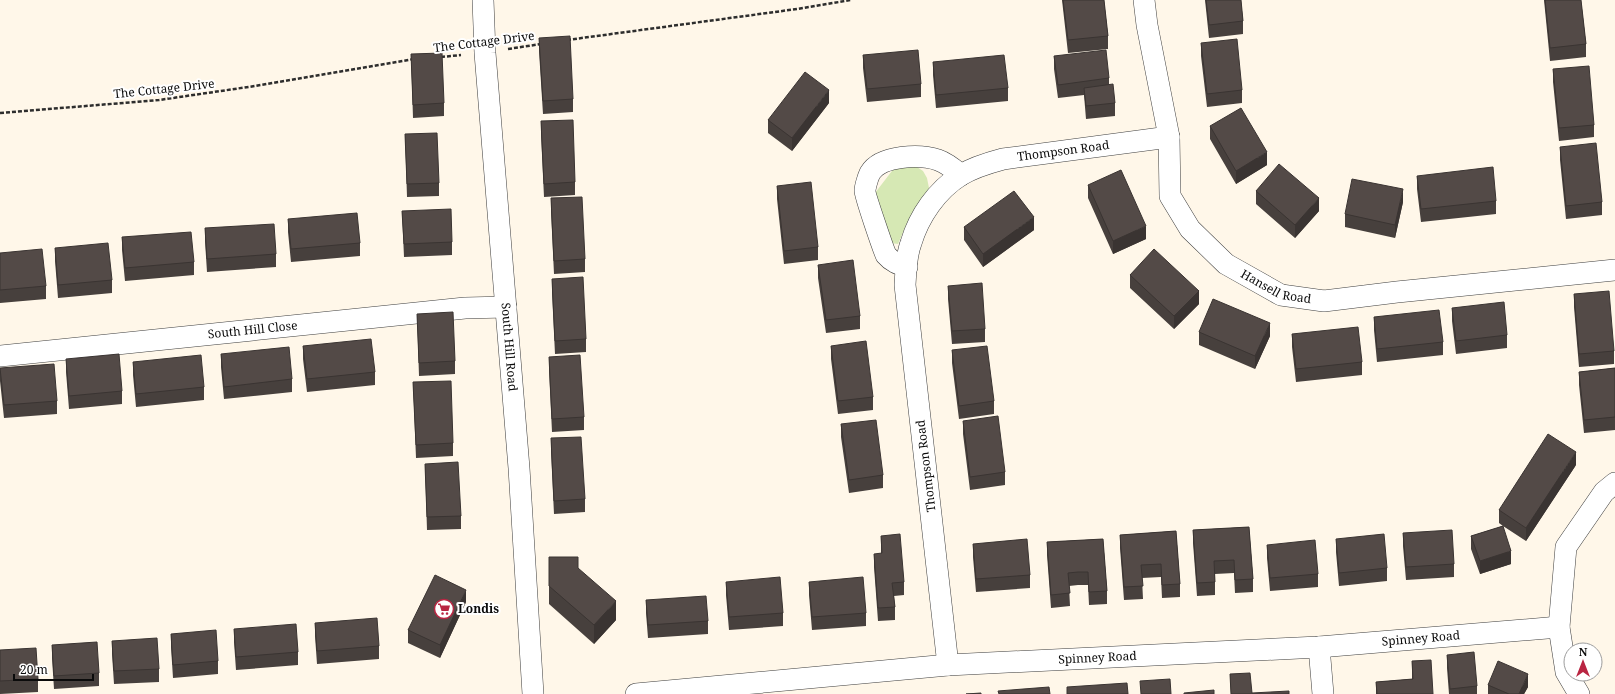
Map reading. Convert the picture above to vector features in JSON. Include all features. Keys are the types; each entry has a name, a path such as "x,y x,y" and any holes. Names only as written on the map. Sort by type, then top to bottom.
{"street":[{"name":"South Hill Road","path":"483,0 485,53 520,468 534,694"},
{"name":"Hansell Road","path":"1144,0 1147,25 1169,137 1170,196 1190,229 1226,264 1280,295 1324,301 1397,292 1615,270"},
{"name":"Thompson Road","path":"948,666 905,285 910,243 921,218 942,190 961,175 982,165 1003,159 1169,137"},
{"path":"907,266 895,264 885,254 865,190 870,173 881,163 898,158 919,157 938,160 951,166 961,175"},
{"name":"South Hill Close","path":"0,356 465,308 506,308"},
{"path":"1580,694 1566,672 1559,627 1566,547 1604,492 1615,483"},
{"name":"Spinney Road","path":"636,694 948,666 1319,647 1559,627"},
{"path":"1319,647 1323,694"}],"path":[{"path":"561,41 797,9 851,0"},
{"name":"The Cottage Drive","path":"434,57 485,53 546,44"},
{"name":"The Cottage Drive","path":"0,113 160,100 255,86 419,58"}],"green space":[{"path":"895,167 917,167 923,171 927,178 929,188 928,195 907,223 898,244 891,243 875,193"}],"building":[{"path":"1063,0 1104,0 1108,36 1068,40"},
{"path":"1206,0 1241,0 1243,21 1209,25"},
{"path":"1545,0 1581,0 1586,44 1550,48"},
{"path":"570,36 573,99 543,101 539,38"},
{"path":"1237,39 1242,90 1207,94 1201,43"},
{"path":"918,50 921,84 867,89 863,55"},
{"path":"1106,50 1109,78 1058,85 1054,56"},
{"path":"442,53 444,103 413,105 411,54"},
{"path":"1004,55 1008,88 936,95 933,62"},
{"path":"1589,66 1594,125 1559,128 1553,69"},
{"path":"805,72 829,90 792,138 768,120"},
{"path":"1113,84 1115,103 1086,106 1084,88"},
{"path":"1241,108 1267,152 1236,171 1210,126"},
{"path":"573,120 575,182 544,184 541,121"},
{"path":"437,133 439,183 407,184 405,134"},
{"path":"1596,143 1602,202 1566,206 1560,147"},
{"path":"1279,164 1319,198 1295,225 1256,191"},
{"path":"1493,167 1496,201 1421,209 1417,176"},
{"path":"1121,170 1146,226 1113,241 1088,185"},
{"path":"1352,179 1403,189 1395,225 1345,214"},
{"path":"811,182 818,247 784,251 777,186"},
{"path":"1014,191 1034,217 983,254 964,227"},
{"path":"582,197 585,259 554,261 551,198"},
{"path":"451,209 452,242 404,244 402,211"},
{"path":"357,213 360,243 291,249 288,219"},
{"path":"274,224 276,254 207,259 205,228"},
{"path":"191,232 194,262 125,268 122,237"},
{"path":"108,243 112,280 58,285 55,248"},
{"path":"42,249 46,286 0,290 0,253"},
{"path":"1154,249 1199,291 1174,316 1130,275"},
{"path":"853,260 860,316 826,320 818,265"},
{"path":"583,277 586,339 555,341 552,279"},
{"path":"982,283 985,329 952,331 948,286"},
{"path":"1609,291 1614,351 1579,354 1574,294"},
{"path":"1213,299 1270,323 1255,356 1199,332"},
{"path":"1504,302 1507,335 1456,341 1452,308"},
{"path":"1439,310 1443,342 1377,349 1374,317"},
{"path":"453,312 455,361 419,363 417,314"},
{"path":"1358,327 1362,362 1296,369 1292,334"},
{"path":"371,339 375,372 307,379 303,346"},
{"path":"866,341 873,397 838,401 831,346"},
{"path":"987,346 994,401 959,406 952,350"},
{"path":"289,347 292,379 224,387 221,354"},
{"path":"119,354 122,391 69,396 66,359"},
{"path":"201,355 204,387 136,394 133,362"},
{"path":"580,355 584,417 552,419 549,357"},
{"path":"54,364 57,401 4,405 0,368"},
{"path":"1615,368 1615,417 1584,420 1579,372"},
{"path":"451,381 453,443 416,445 413,382"},
{"path":"998,416 1005,472 970,477 963,421"},
{"path":"876,420 883,475 849,480 841,424"},
{"path":"1548,434 1576,452 1526,528 1499,510"},
{"path":"581,437 585,499 554,501 551,438"},
{"path":"458,462 461,516 427,517 425,464"},
{"path":"1503,526 1511,551 1480,561 1471,536"},
{"path":"1249,527 1253,579 1235,580 1234,560 1214,561 1215,582 1197,583 1193,530"},
{"path":"1452,530 1454,564 1406,567 1403,533"},
{"path":"1176,531 1180,584 1162,585 1161,564 1141,565 1143,586 1124,587 1120,535"},
{"path":"900,534 904,582 892,583 895,607 878,608 874,554 882,553 881,536"},
{"path":"1384,534 1387,568 1339,573 1336,539"},
{"path":"1027,539 1030,575 976,579 973,544"},
{"path":"1103,539 1107,591 1089,592 1088,572 1078,572 1068,573 1070,593 1051,595 1047,542"},
{"path":"1315,540 1318,574 1270,578 1267,545"},
{"path":"549,557 578,557 578,568 616,601 594,625 549,586"},
{"path":"435,575 466,590 440,645 408,630"},
{"path":"780,577 783,613 729,617 726,582"},
{"path":"863,577 866,613 812,617 809,582"},
{"path":"706,596 708,621 648,625 646,600"},
{"path":"377,618 379,646 317,651 315,623"},
{"path":"296,624 298,652 236,657 234,629"},
{"path":"216,630 218,661 173,665 171,634"},
{"path":"157,638 159,669 114,671 112,641"},
{"path":"97,642 99,673 54,676 52,645"},
{"path":"36,648 38,679 0,681 0,650"},
{"path":"1474,652 1477,686 1450,689 1447,655"},
{"path":"1431,660 1433,694 1377,694 1376,682 1413,679 1412,661"},
{"path":"1498,661 1528,674 1519,694 1509,694 1488,685"},
{"path":"1250,673 1252,693 1289,691 1289,694 1231,694 1230,674"},
{"path":"1170,679 1171,694 1141,694 1140,681"},
{"path":"1127,683 1128,694 1067,694 1067,687"},
{"path":"1049,687 1050,694 999,694 998,691"},
{"path":"1214,690 1214,694 1184,694 1184,693"}],"place":[{"name":"Londis","path":"444,609"}]}
